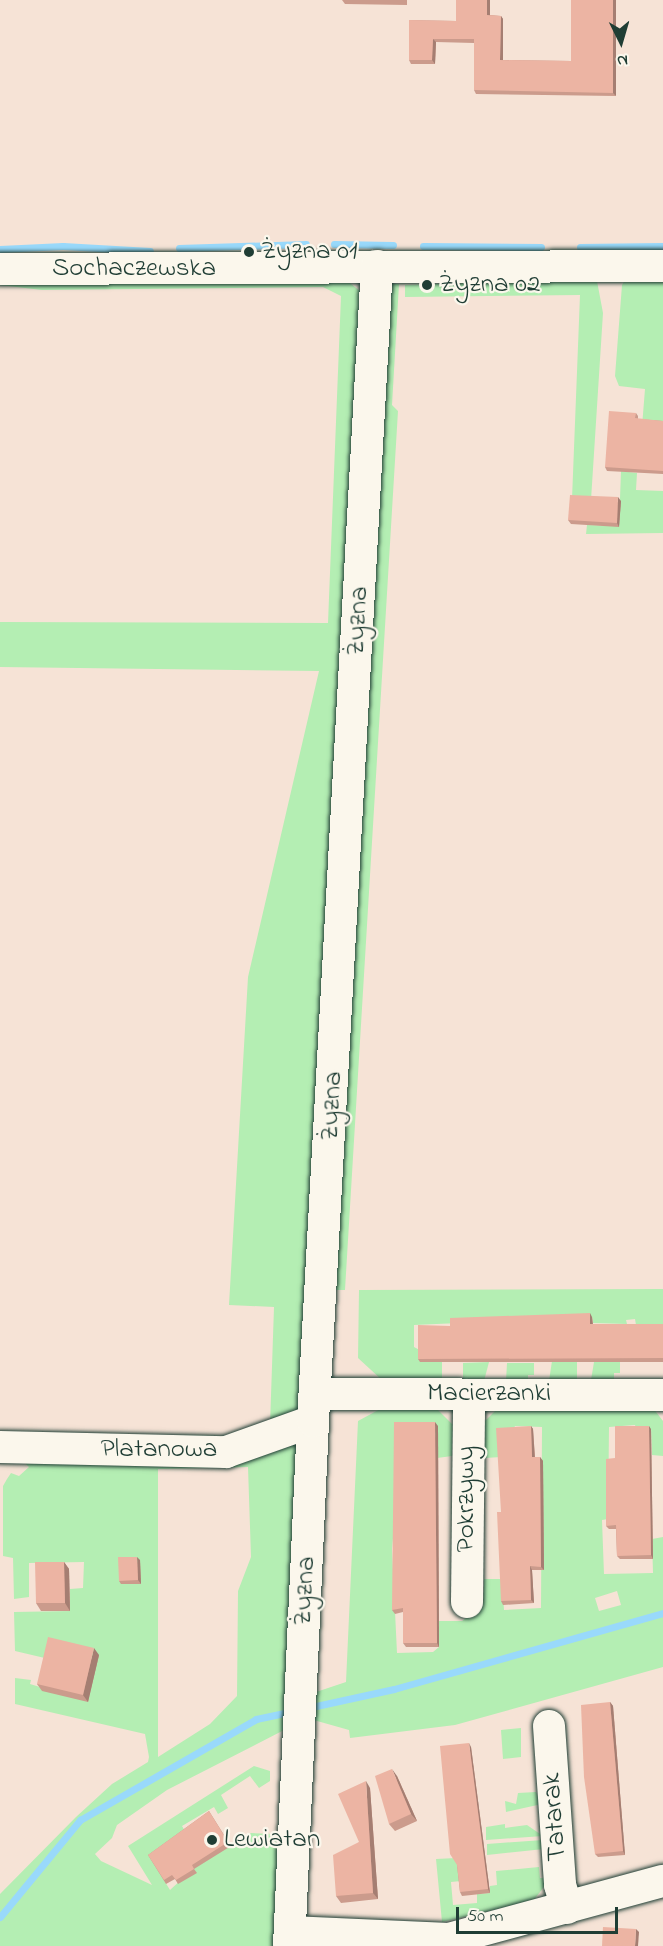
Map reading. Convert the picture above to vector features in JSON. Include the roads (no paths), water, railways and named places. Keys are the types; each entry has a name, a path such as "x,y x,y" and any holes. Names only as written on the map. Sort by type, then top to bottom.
{"street":[{"name":"Żyzna","path":"290,1939 299,1708 377,266"},
{"name":"Sochaczewska","path":"0,270 663,266"},
{"name":"Macierzanki","path":"315,1408 469,1395 663,1395"},
{"name":"Pokrzywy","path":"467,1602 469,1395"},
{"name":"Platanowa","path":"0,1447 226,1452 315,1408"},
{"name":"Tatarak","path":"549,1726 560,1885 567,1908"},
{"path":"290,1939 448,1943 567,1908 662,1891"}],"waterway":[{"path":"179,248 306,244"},
{"path":"334,244 393,245"},
{"path":"0,249 63,246 150,251"},
{"path":"423,246 541,247"},
{"path":"580,247 663,246"},
{"path":"307,1708 394,1689 663,1613"},
{"path":"0,1917 80,1820 256,1719 290,1712"}],"place":[{"name":"Żyzna 01","path":"249,252"},
{"name":"Żyzna 02","path":"427,285"},
{"name":"Lewiatan","path":"212,1840"}]}
